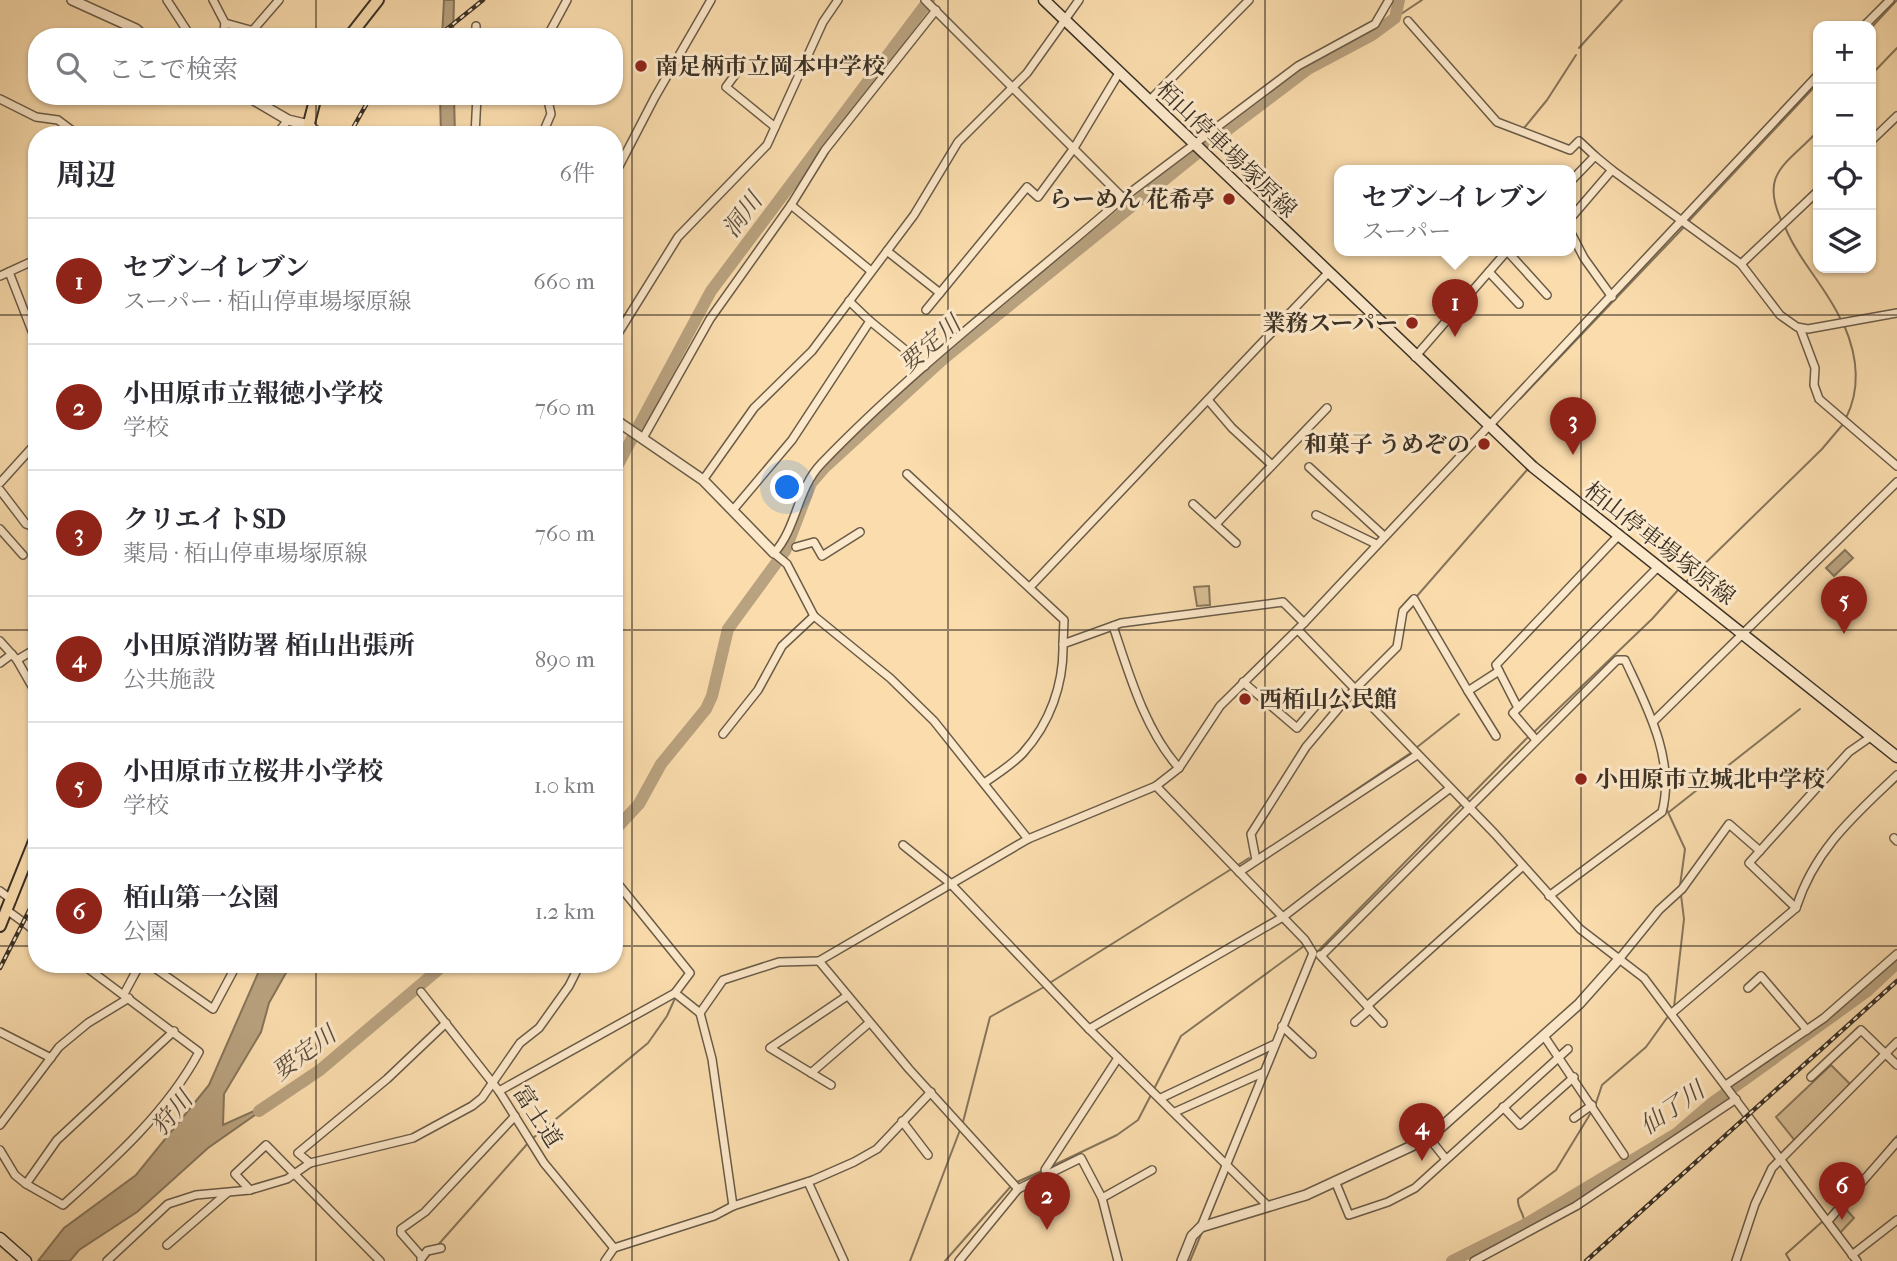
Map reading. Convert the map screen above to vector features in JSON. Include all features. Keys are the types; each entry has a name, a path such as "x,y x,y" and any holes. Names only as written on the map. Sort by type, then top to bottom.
{"main road":[{"path":"356,28 377,0"},
{"name":"栢山停車場塚原線","path":"1044,0 1533,467 1897,757"},
{"path":"308,126 314,105"},
{"path":"0,926 28,858"},
{"path":"0,1238 23,1258"}],"street":[{"path":"72,0 134,28"},
{"path":"167,0 185,28"},
{"path":"213,0 225,23 224,28"},
{"path":"255,28 279,0"},
{"path":"552,28 567,0"},
{"path":"623,159 711,0"},
{"path":"623,326 678,237 767,145 823,22 838,0"},
{"path":"925,0 1123,198"},
{"path":"703,480 754,408 812,351 914,215 958,142 1014,87 1079,0"},
{"path":"1149,101 1250,0"},
{"path":"774,553 782,544 811,475 925,366 1123,198 1298,66 1375,23 1389,0"},
{"path":"1869,21 1890,0"},
{"path":"643,438 710,319 791,205 825,150 936,10"},
{"path":"1408,21 1497,122 1570,150 1579,141 1612,170 1741,264 1780,315 1800,328 1815,368 1814,385 1819,399 1897,466"},
{"path":"225,23 245,28"},
{"path":"740,68 726,87 775,127"},
{"path":"926,310 1027,187 1038,197 1074,148 1119,73"},
{"path":"700,1013 723,980 779,962 818,961 1028,839 1156,786 1179,768 1220,706 1298,630 1376,544 1490,428 1685,222 1813,81"},
{"path":"0,99 36,117 58,120 66,126"},
{"path":"262,105 299,126"},
{"path":"475,126 477,105"},
{"path":"546,126 551,114 549,105"},
{"path":"1876,136 1897,116"},
{"path":"283,126 288,120"},
{"path":"1576,176 1595,156"},
{"path":"1576,212 1612,170"},
{"path":"1741,264 1813,196"},
{"path":"791,205 871,271"},
{"path":"1576,243 1612,297"},
{"path":"887,251 940,293"},
{"path":"1415,356 1503,256"},
{"path":"1512,256 1547,295"},
{"path":"0,275 28,263"},
{"path":"9,272 28,321"},
{"path":"1489,272 1519,304"},
{"path":"1030,587 1328,273"},
{"path":"849,301 925,366"},
{"path":"1800,328 1897,313"},
{"path":"733,510 764,477 792,440 870,321"},
{"path":"1208,400 1232,428 1272,465"},
{"path":"1216,524 1327,408"},
{"path":"623,425 703,480 786,564 814,616 917,704 1028,839"},
{"path":"0,483 28,452"},
{"path":"1309,467 1384,536"},
{"path":"907,474 1064,620 1063,672 1057,697 1022,754 984,783"},
{"path":"1657,719 1897,482"},
{"path":"0,490 28,525"},
{"path":"1193,504 1236,543"},
{"path":"1316,514 1376,544"},
{"path":"0,529 23,555"},
{"path":"796,547 814,542 822,556 860,532"},
{"path":"1518,708 1496,665 1619,535"},
{"path":"1536,740 1513,713 1659,566"},
{"path":"1256,860 1251,834 1291,767 1353,691 1397,647 1403,611 1414,599 1496,736"},
{"path":"1063,644 1112,626 1190,611 1283,602 1304,623"},
{"path":"723,734 758,690 782,646 814,616"},
{"path":"1112,626 1134,689 1167,754 1179,768"},
{"path":"1298,630 1580,929 1644,978 1854,1258 1897,1220"},
{"path":"0,641 15,657 28,679"},
{"path":"0,663 28,652"},
{"path":"1205,1225 1226,1164 1274,1045 1316,953 1469,809 1617,660 1625,660 1657,719 1663,764 1662,812 1549,896"},
{"path":"1468,691 1499,671"},
{"path":"1243,682 1297,727 1318,704"},
{"path":"1796,908 1749,863 1849,752 1872,736"},
{"path":"1239,872 1417,755"},
{"path":"1672,1013 1796,908 1803,887 1832,838 1897,775"},
{"path":"1156,786 1383,1023"},
{"path":"1089,1029 1283,918 1449,789"},
{"path":"1182,1261 1192,1236 1205,1225 1306,1195 1429,1138 1580,1004 1679,890 1729,824 1760,851"},
{"path":"903,845 950,883 1089,1029 1268,1206"},
{"path":"1355,1021 1523,866"},
{"path":"499,1091 675,993 690,973 623,890"},
{"path":"0,891 12,900"},
{"path":"8,911 28,925"},
{"path":"1726,1085 1807,1030 1897,954"},
{"path":"818,961 869,1023 1018,1189"},
{"path":"0,1150 15,1175 63,1205 123,1149 190,1069 199,1052 96,973"},
{"path":"0,1125 72,1035 127,996 136,973"},
{"path":"162,973 213,1009 232,973"},
{"path":"107,1261 168,1204 195,1195 250,1190 296,1175 310,1164 413,1138 472,1106 493,1083 520,1042 539,1028 575,973"},
{"path":"1748,988 1761,976 1807,1030"},
{"name":"富士道","path":"421,992 499,1091 544,1163 614,1248"},
{"path":"675,993 700,1013 715,1072 733,1206"},
{"path":"831,1085 770,1048 847,996"},
{"path":"310,1164 298,1153 396,1072 446,1023"},
{"path":"811,1073 869,1023"},
{"path":"1282,1026 1311,1054"},
{"path":"1811,1077 1861,1030 1897,1065"},
{"path":"26,1184 57,1140 174,1031"},
{"path":"0,1032 51,1058"},
{"path":"1544,1036 1624,1155"},
{"path":"1736,1261 1762,1188 1773,1168 1897,1042"},
{"path":"1161,1098 1274,1045"},
{"path":"1335,1181 1349,1214 1388,1202 1415,1188 1567,1049"},
{"path":"1046,1173 1045,1170 1118,1058"},
{"path":"1175,1112 1263,1073"},
{"path":"1503,1107 1520,1125 1574,1077"},
{"path":"605,1261 614,1248 808,1182 877,1149 931,1092"},
{"path":"1474,1261 1597,1194 1735,1097"},
{"path":"1574,1118 1593,1107"},
{"path":"441,1248 427,1251 420,1259 401,1233 401,1228 425,1212 515,1116"},
{"path":"902,1121 928,1155"},
{"path":"1429,1138 1445,1158"},
{"path":"1828,1222 1897,1142"},
{"path":"250,1190 235,1174 266,1144 380,1261"},
{"path":"959,1261 1018,1189 1081,1158 1102,1198 1118,1261"},
{"path":"1102,1198 1152,1170"},
{"path":"808,1182 844,1261"},
{"path":"167,1245 228,1192"}],"shaded area":[{"path":"444,0 454,0 453,28 442,28"},
{"path":"440,105 454,105 455,126 441,126"},
{"path":"1845,550 1853,558 1834,576 1826,568"},
{"path":"1209,586 1210,605 1197,606 1194,587"},
{"path":"258,973 286,973 269,1003 261,1032 224,1094 223,1125 272,1103 208,1148 137,1212 79,1250 70,1261 38,1261 64,1228 136,1175 209,1085"},
{"path":"1831,1065 1852,1086 1796,1142 1776,1117"},
{"path":"1844,1207 1854,1218 1839,1234 1830,1222"}],"waterway":[{"name":"洞川","path":"623,455 711,291 929,0"},
{"name":"要定川","path":"623,821 639,804 661,764 706,709 712,696 728,629 785,551 811,483 825,467 943,359 1206,146 1308,69 1372,35 1395,18 1399,0"},
{"path":"1395,18 1422,0"},
{"path":"1579,48 1622,0"},
{"path":"1876,23 1897,0"},
{"path":"1876,70 1897,48"},
{"path":"1524,128 1547,100 1576,55"},
{"path":"1687,223 1817,84"},
{"path":"1782,222 1773,192 1775,181 1786,162 1813,136"},
{"path":"1520,399 1684,227"},
{"path":"1785,227 1841,320"},
{"path":"1844,325 1856,372 1854,395 1846,418"},
{"path":"1685,583 1822,449 1844,423"},
{"path":"1417,596 1527,470"},
{"path":"1533,733 1652,619 1679,589"},
{"path":"1669,812 1800,709"},
{"path":"1416,748 1459,714"},
{"path":"1467,799 1529,736"},
{"path":"1320,814 1412,752"},
{"path":"1669,790 1667,810 1685,849 1680,886"},
{"path":"1287,1026 1318,951 1463,803"},
{"path":"1238,865 1249,858"},
{"path":"1048,984 1233,868"},
{"path":"1674,1007 1684,919 1681,895"},
{"path":"1154,1089 1181,1036 1304,946"},
{"name":"仙了川","path":"1452,1261 1526,1224 1676,1134 1712,1103 1866,992 1897,963"},
{"path":"135,981 140,973"},
{"name":"要定川","path":"259,1111 320,1070 434,973"},
{"path":"963,1122 990,1017 1044,987"},
{"path":"533,1138 648,1043 667,1016 676,996"},
{"path":"1596,1103 1602,1085 1646,1047 1669,1015"},
{"path":"1230,1165 1285,1031"},
{"path":"59,1042 71,1033"},
{"path":"1052,1166 1117,1135 1138,1120 1152,1093"},
{"path":"1524,1225 1518,1199 1556,1170 1592,1111"},
{"path":"910,1261 960,1130"},
{"path":"1887,1148 1897,1136"},
{"path":"438,1245 529,1142"},
{"path":"1017,1182 1044,1170"},
{"path":"1210,1214 1228,1171"},
{"path":"945,1261 1012,1185"},
{"path":"1790,1261 1786,1254 1823,1221"},
{"path":"1190,1261 1202,1232"},
{"path":"424,1261 432,1252"}],"railway":[{"path":"448,28 483,0"},
{"path":"354,126 366,105"},
{"path":"0,968 28,913"},
{"path":"1586,1261 1897,981"}],"place":[{"name":"南足柄市立岡本中学校","path":"641,66"},
{"name":"らーめん 花希亭","path":"1229,199"},
{"name":"業務スーパー","path":"1412,323"},
{"name":"セブン-イレブン","path":"1455,337"},
{"name":"和菓子 うめぞの","path":"1484,444"},
{"name":"クリエイトSD","path":"1573,455"},
{"name":"小田原市立桜井小学校","path":"1844,634"},
{"name":"西栢山公民館","path":"1245,699"},
{"name":"小田原市立城北中学校","path":"1581,779"},
{"name":"小田原消防署 栢山出張所","path":"1422,1161"},
{"name":"栢山第一公園","path":"1842,1220"},
{"name":"小田原市立報徳小学校","path":"1047,1230"}],"water label":[{"name":"狩川","path":"172,1113"}]}
